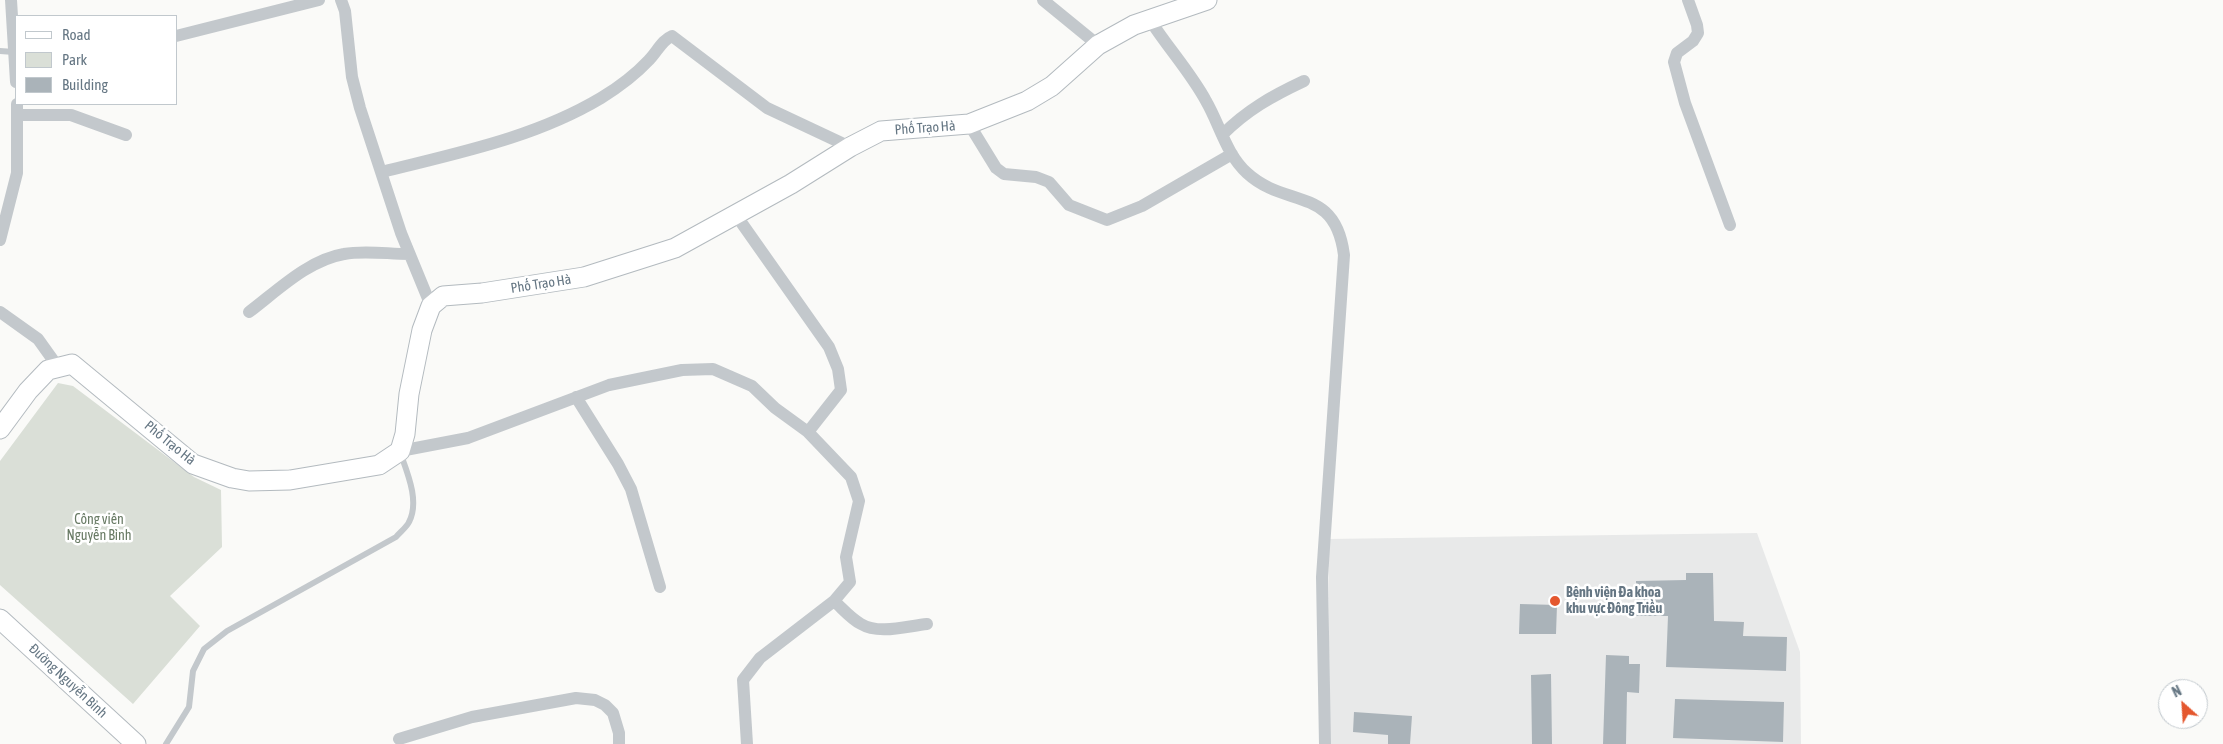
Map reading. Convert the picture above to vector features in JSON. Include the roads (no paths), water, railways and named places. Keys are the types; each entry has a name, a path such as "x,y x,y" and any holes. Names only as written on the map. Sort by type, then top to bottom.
{"street":[{"path":"11,0 15,67"},
{"path":"178,35 319,0"},
{"path":"341,0 345,11 352,77 409,254 431,306 422,330 416,357 409,394 405,434 400,451 468,438 609,385 682,370 713,369 752,386 775,408 808,432 851,478 859,501 846,557 850,582 834,601 760,658 743,680 747,744"},
{"path":"1043,0 1098,45"},
{"name":"Phố Trạo Hà","path":"431,306 443,296 482,293 584,277 675,248 792,184 850,147 881,131 969,124 1026,101 1052,86 1098,45 1134,25 1208,0"},
{"path":"1688,0 1698,25 1698,34 1694,41 1677,52 1674,62 1682,96 1730,225"},
{"path":"1150,20 1206,100 1232,154 1242,168 1265,186 1308,202 1330,214 1341,234 1344,255 1322,577 1324,744"},
{"path":"382,172 502,141 572,113 602,98 630,78 650,59 667,38 672,36 767,108 850,147"},
{"path":"1222,135 1237,120 1268,98 1304,81"},
{"path":"0,240 17,173 17,109 71,115 126,135"},
{"path":"969,124 996,168 1004,174 1024,175 1049,182 1070,205 1107,220 1142,206 1232,154"},
{"path":"736,215 829,347 838,369 841,390 808,432"},
{"path":"249,312 309,268 322,261 345,254 409,254"},
{"path":"0,312 38,339 58,367 48,370 28,391 0,428"},
{"name":"Phố Trạo Hà","path":"58,367 72,364 193,464 232,478 249,481 290,480 378,465 400,451"},
{"path":"576,397 618,464 631,489 660,587"},
{"path":"834,601 859,624 869,628 882,629 927,624"},
{"name":"Đường Nguyễn Bình","path":"0,619 136,744"},
{"path":"399,739 472,718 576,698 594,700 605,705 613,713 619,733 619,744"}],"lane":[{"path":"0,51 14,52"},
{"path":"166,744 189,707 194,671 204,649 227,631 396,536 409,522 413,510 410,483 400,451"}],"place":[{"name":"Bệnh viện Đa khoa khu vực Đông Triều","path":"1555,601"}],"park label":[{"name":"Công viên Nguyễn Bình","path":"99,528"}]}
